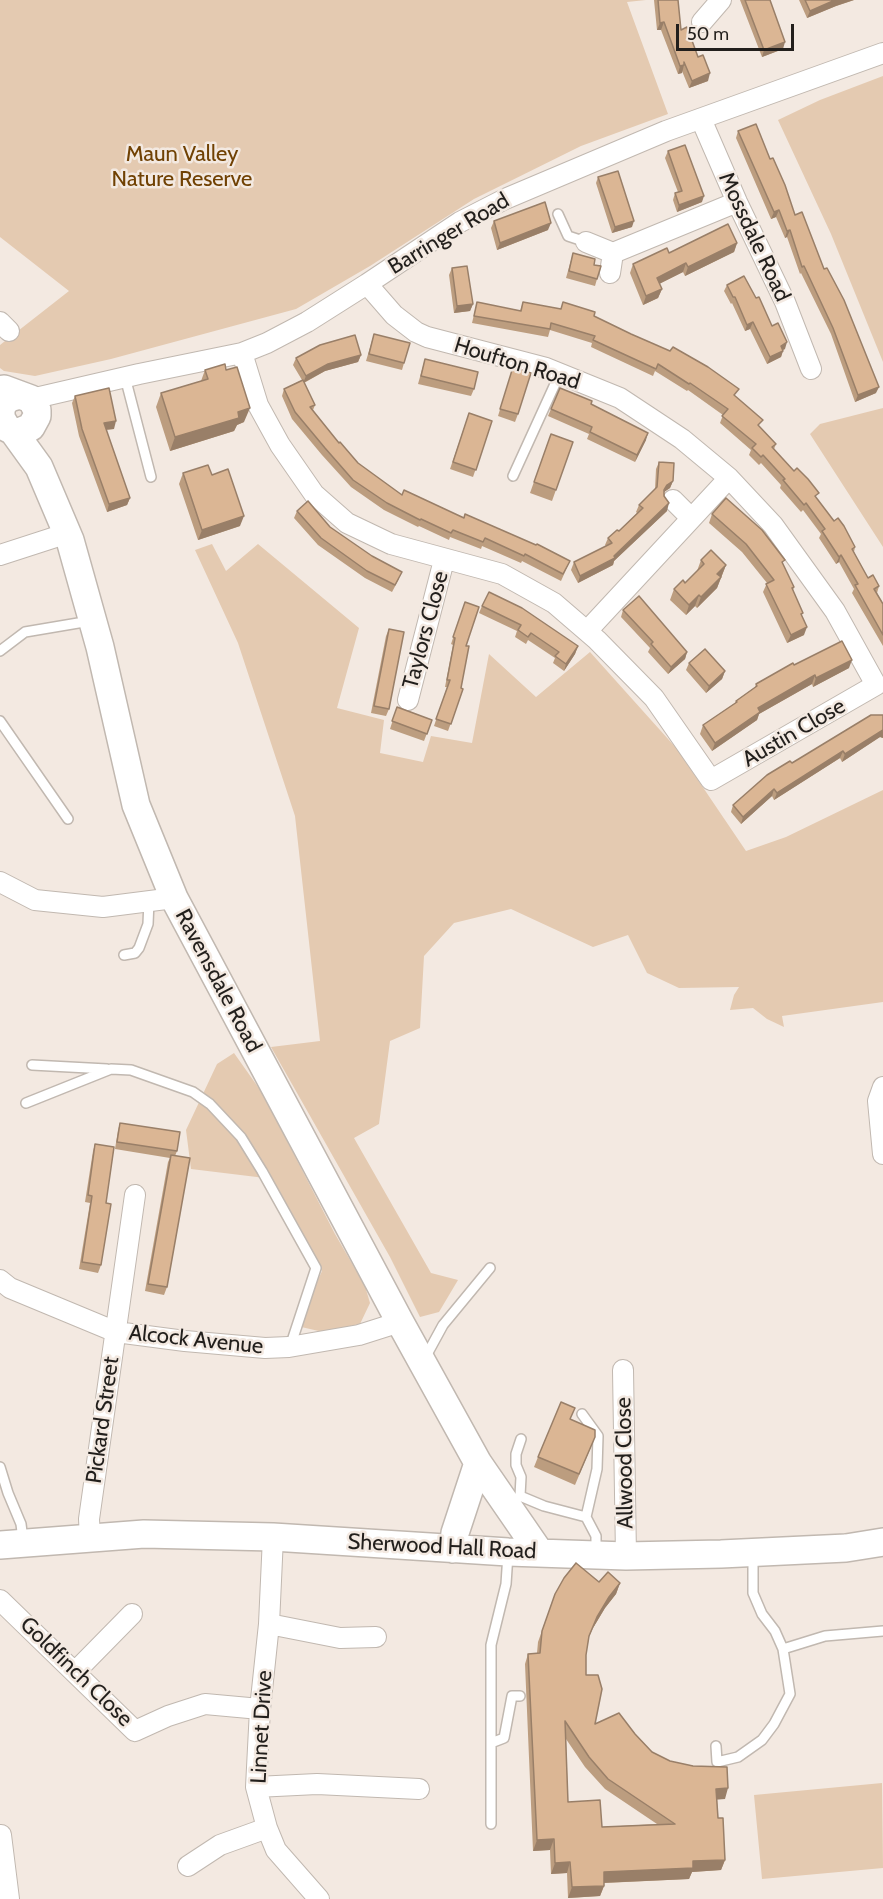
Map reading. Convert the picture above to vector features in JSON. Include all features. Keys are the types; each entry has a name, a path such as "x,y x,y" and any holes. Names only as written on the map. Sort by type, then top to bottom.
{"main road":[{"name":"Ravensdale Road","path":"20,410 39,467 68,533 93,621 136,806 161,900 478,1463 513,1506 540,1553"},
{"path":"453,1549 455,1533 478,1463"},
{"path":"508,1552 512,1536 513,1506"},
{"name":"Sherwood Hall Road","path":"12,1544 144,1534 273,1537 508,1552 626,1556 846,1548 883,1542"}],"street":[{"name":"Barringer Road","path":"20,410 125,377 242,352 267,343 307,322 368,284 460,222 505,199 588,163 701,119 883,54"},
{"name":"Mossdale Road","path":"701,119 737,202 785,302 802,362"},
{"path":"586,242 613,253 737,202"},
{"path":"610,273 613,253"},
{"name":"Houfton Road","path":"368,284 394,315 416,332 560,373 620,398 682,439 729,478 773,525 835,611 876,686"},
{"path":"242,352 258,405 280,446 314,494 347,523 391,544 502,574 554,603 587,631 729,478"},
{"path":"673,500 691,518"},
{"path":"0,555 68,533"},
{"name":"Taylors Close","path":"408,700 444,560"},
{"name":"Austin Close","path":"587,631 654,698 711,780 876,686"},
{"path":"0,882 35,900 103,907 161,900"},
{"path":"883,1088 878,1101 883,1154"},
{"name":"Pickard Street","path":"90,1537 89,1519 135,1195"},
{"name":"Alcock Avenue","path":"0,1280 10,1288 116,1332 254,1347 289,1347 359,1335 400,1322"},
{"name":"Allwood Close","path":"623,1370 626,1556"},
{"name":"Linnet Drive","path":"273,1537 269,1624 255,1787 276,1850 319,1899"},
{"name":"Goldfinch Close","path":"0,1600 135,1731 168,1716 205,1704 260,1709"},
{"path":"75,1672 132,1614"},
{"path":"269,1624 340,1638 378,1634"},
{"path":"255,1787 317,1784 419,1789"},
{"path":"188,1866 220,1845 267,1828"},
{"path":"1,1836 9,1899"}],"lane":[{"path":"558,214 568,236 586,242"},
{"path":"513,476 560,373"},
{"path":"125,377 151,477"},
{"path":"0,651 25,632 93,621"},
{"path":"0,722 68,819"},
{"path":"124,955 135,953 139,948 148,924 161,900"},
{"path":"32,1065 131,1070 193,1092 210,1104 241,1137 316,1268 289,1347"},
{"path":"26,1103 111,1069"},
{"path":"423,1363 442,1325 490,1268"},
{"path":"582,1414 598,1436 597,1469 586,1517 596,1536 596,1554"},
{"path":"521,1439 516,1454 516,1465 521,1478 513,1506 544,1506 586,1517"},
{"path":"0,1467 4,1494 21,1524 12,1544"},
{"path":"491,1824 491,1646 506,1584 508,1552"},
{"path":"716,1746 717,1762 738,1757 762,1740 774,1725 790,1694 783,1649 775,1631 762,1614 753,1593 753,1553"},
{"path":"783,1649 825,1636 883,1631"},
{"path":"491,1743 504,1738 512,1696 520,1696"}],"green space":[{"name":"Maun Valley Nature Reserve","path":"0,0 646,0 627,2 668,114 581,146 474,199 370,266 296,309 111,359 35,376 4,371 0,368 0,345 69,291 0,237"},
{"path":"883,76 883,362 831,234 778,120 820,100"},
{"path":"883,408 883,547 810,434 820,424"},
{"path":"212,544 226,571 258,544 359,628 337,708 384,720 380,753 423,762 431,736 472,743 489,654 536,697 590,652 677,749 746,851 786,837 883,790 883,1002 782,1016 784,1027 767,1019 753,1008 730,1010 739,987 679,988 647,973 628,935 593,947 511,909 454,923 424,956 420,1028 390,1041 379,1124 354,1138 431,1273 458,1280 439,1312 420,1317 390,1257 271,1047 320,1041 295,816 238,643 195,550"},
{"path":"234,1053 263,1094 335,1234 365,1286 370,1303 360,1324 323,1332 297,1326 322,1271 265,1178 191,1169 186,1130 217,1064"},
{"path":"882,1783 883,1868 762,1879 754,1795"}],"building":[{"path":"658,0 678,0 681,30 687,27 698,57 703,55 710,73 692,81 684,62 684,65 680,66 664,22 660,23"},
{"path":"745,0 770,0 785,42 764,50"},
{"path":"805,0 835,0 810,11"},
{"path":"756,124 770,159 773,158 785,185 795,215 802,212 824,269 827,268 844,300 879,387 858,395 833,328 804,266 802,267 790,230 787,231 779,210 774,212 738,131"},
{"path":"685,145 704,196 679,205 675,193 682,191 668,151"},
{"path":"618,171 634,221 615,227 598,177"},
{"path":"545,202 551,223 500,243 494,221"},
{"path":"728,224 737,243 688,267 686,263 657,278 662,289 646,296 633,264 667,248 669,253"},
{"path":"573,253 595,259 594,265 601,266 597,279 569,271"},
{"path":"467,266 473,304 457,306 452,268"},
{"path":"744,276 756,298 759,297 772,326 778,323 787,342 781,346 783,351 770,357 753,322 747,325 727,285"},
{"path":"477,302 521,311 523,302 561,309 563,302 595,312 594,316 631,334 670,351 673,347 708,367 739,389 734,395 763,420 758,425 776,444 772,447 794,471 797,468 808,479 819,493 815,496 834,521 838,518 844,526 855,547 852,549 868,578 873,575 879,586 874,589 883,604 883,635 841,555 839,557 822,531 825,529 806,503 804,505 783,480 785,479 763,455 761,457 752,448 756,444 722,416 728,409 658,364 656,369 593,340 595,336 551,323 550,329 474,316"},
{"path":"374,334 410,343 404,363 369,354"},
{"path":"355,335 361,355 328,364 306,376 296,358 320,345"},
{"path":"425,359 478,372 474,389 421,376"},
{"path":"225,364 226,370 237,367 250,408 238,412 239,418 175,437 161,393 208,379 205,370"},
{"path":"513,367 531,373 518,414 500,409"},
{"path":"303,380 315,405 310,407 358,463 402,495 404,490 464,518 465,514 537,544 570,561 563,574 525,554 524,556 485,538 483,542 453,530 451,533 420,520 387,503 353,480 295,412 284,389"},
{"path":"109,388 116,421 104,423 130,498 109,504 82,429 75,396"},
{"path":"560,388 592,401 591,404 648,433 637,455 590,432 592,427 551,409"},
{"path":"469,413 492,421 476,470 453,462"},
{"path":"551,434 573,442 556,490 534,482"},
{"path":"659,462 674,463 673,481 664,490 664,496 669,503 614,556 615,558 580,576 574,562 612,543 608,538 617,530 619,531 643,508 639,505 657,487"},
{"path":"208,465 212,475 228,469 244,516 202,530 183,473"},
{"path":"726,498 762,530 785,560 782,562 794,587 792,588 807,627 791,635 766,584 774,580 746,544 712,514"},
{"path":"308,501 330,527 372,556 402,572 395,585 367,571 321,538 297,511"},
{"path":"711,550 726,565 717,574 721,577 701,597 699,595 689,605 674,589 683,580 685,583 704,564 701,560"},
{"path":"489,592 522,608 578,646 566,664 555,656 559,652 531,633 528,637 518,630 521,625 482,606"},
{"path":"639,596 687,652 671,667 651,644 653,642 623,610"},
{"path":"465,602 479,607 466,646 469,646 461,688 463,689 451,724 436,719 450,680 447,680 455,638 453,637"},
{"path":"389,629 404,632 389,709 374,706"},
{"path":"842,641 852,660 816,678 815,675 758,708 760,712 715,743 703,725 737,702 757,686 756,684 793,663 794,665"},
{"path":"705,649 725,671 709,686 689,663"},
{"path":"397,707 432,720 427,734 392,721"},
{"path":"871,715 883,715 883,730 845,754 843,751 777,793 774,789 743,817 733,805 767,775 790,761 792,763"},
{"path":"120,1123 180,1132 177,1151 117,1142"},
{"path":"95,1144 114,1147 106,1203 111,1204 101,1265 82,1262 92,1196 88,1195"},
{"path":"171,1155 190,1158 167,1287 148,1284"},
{"path":"561,1402 575,1408 570,1419 595,1430 595,1437 579,1474 538,1457"},
{"path":"576,1563 599,1582 608,1572 620,1583 597,1617 589,1636 586,1675 598,1675 602,1689 595,1724 619,1713 652,1752 670,1761 693,1766 727,1767 728,1788 716,1789 718,1818 723,1818 725,1860 693,1861 693,1868 604,1872 604,1886 572,1887 570,1862 555,1863 554,1839 537,1840 528,1654 540,1653 542,1631 555,1594","holes":["565,1721 589,1757 608,1779 675,1824 602,1827 600,1800 568,1802"]}]}
